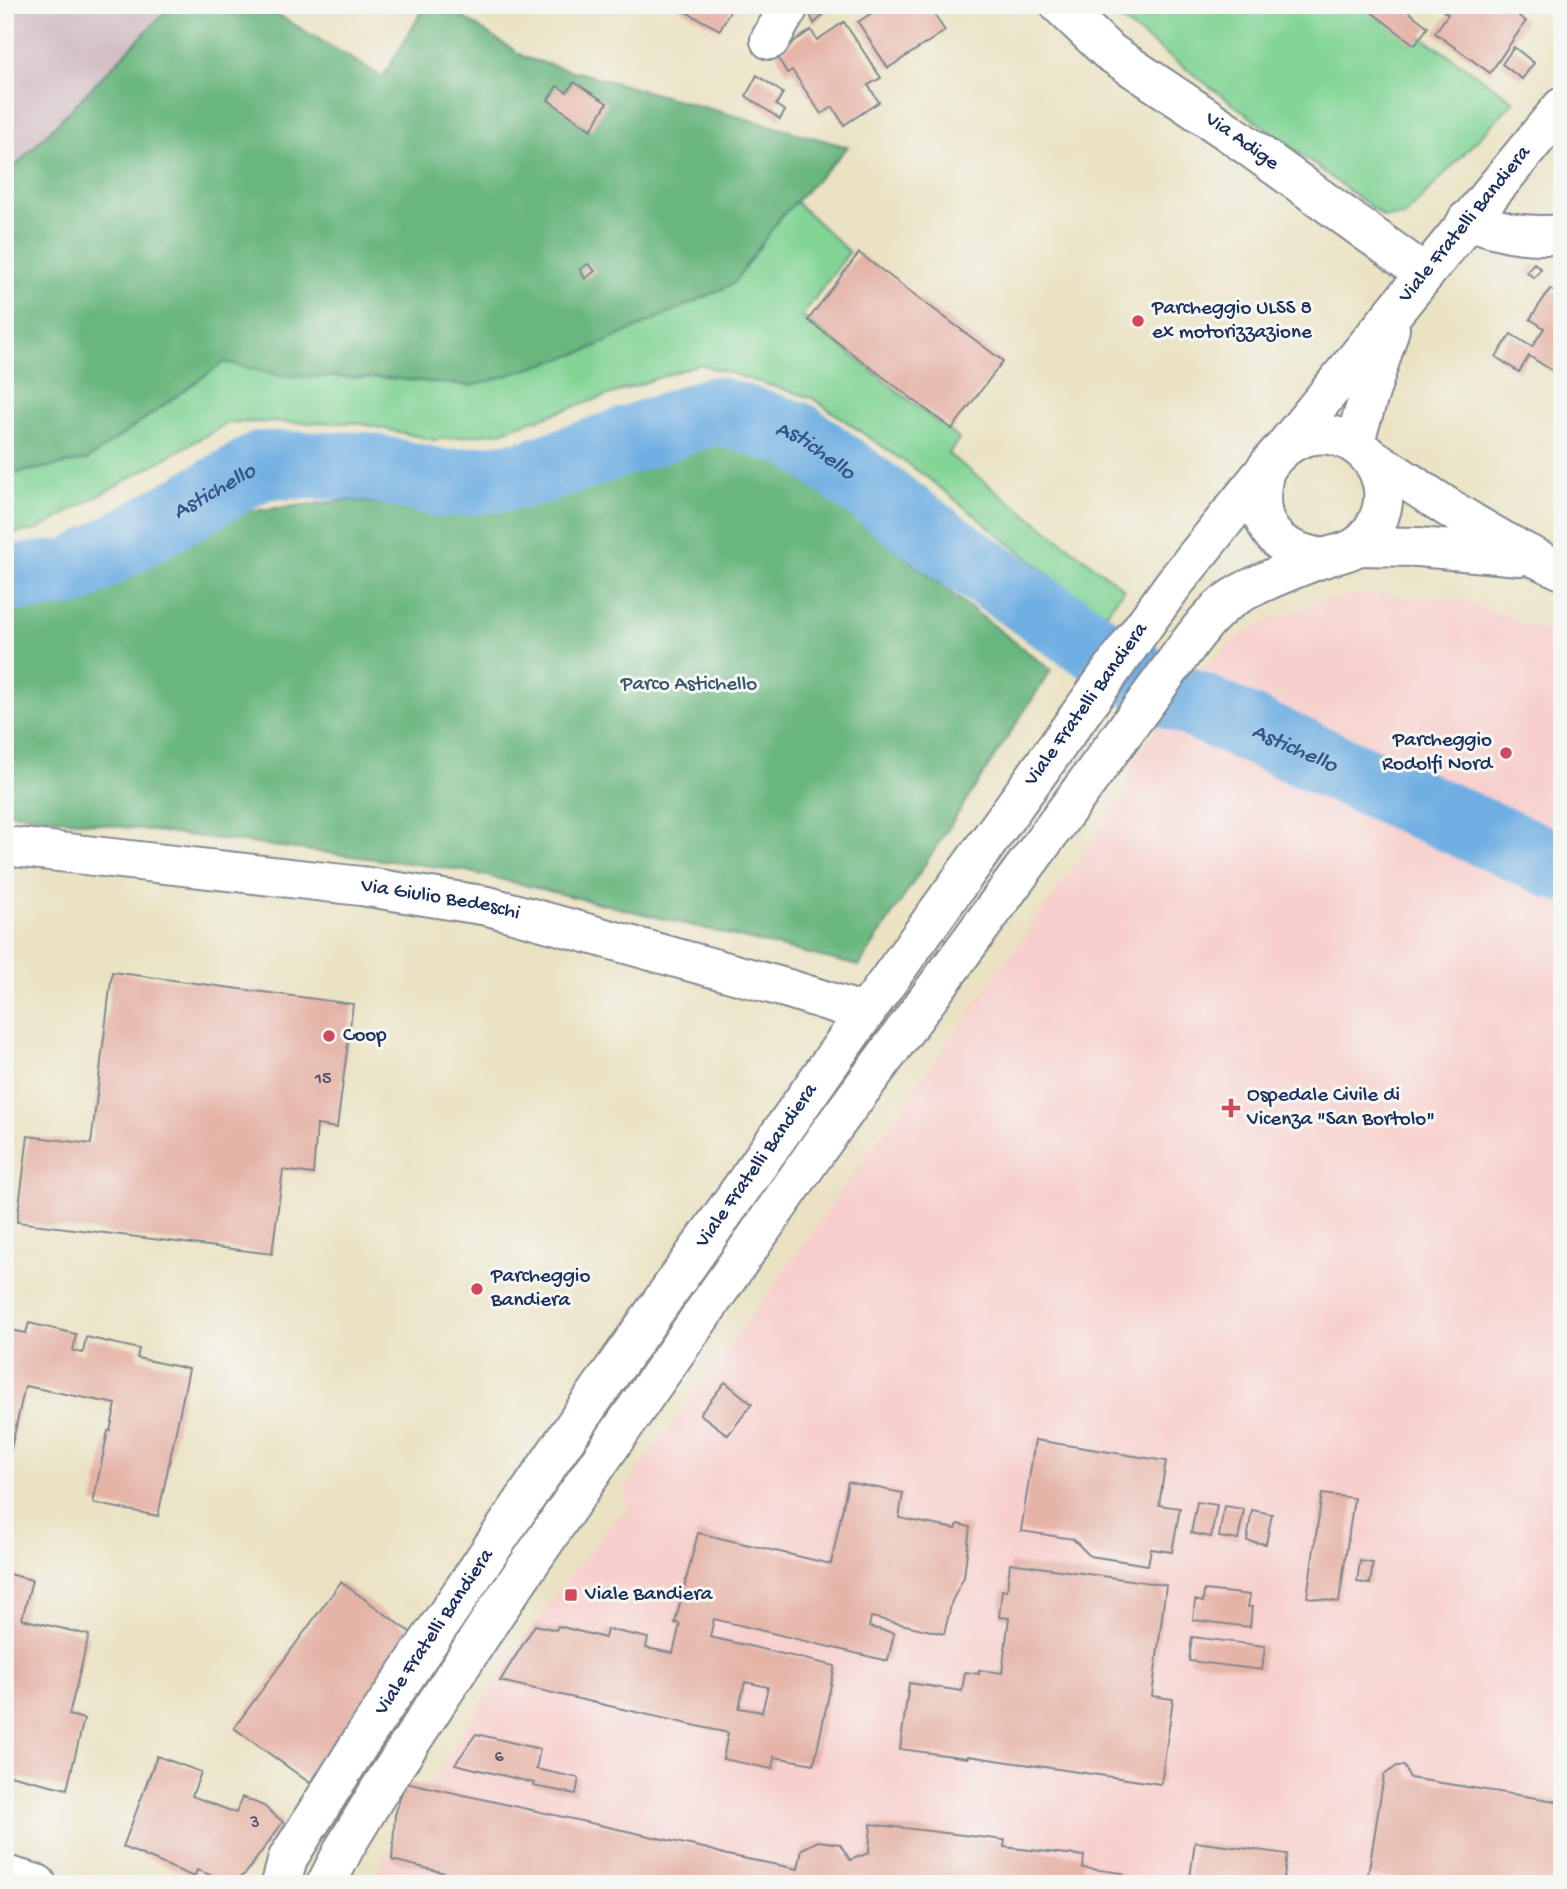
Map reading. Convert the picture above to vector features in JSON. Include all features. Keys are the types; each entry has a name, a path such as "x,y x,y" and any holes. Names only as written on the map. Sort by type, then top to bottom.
{"main road":[{"path":"769,40 790,5"},
{"name":"Via Adige","path":"1060,5 1108,51 1230,133 1425,274"},
{"name":"Viale Fratelli Bandiera","path":"277,1875 362,1741 575,1424 865,1013 1173,585 1467,220 1562,107"},
{"path":"1467,220 1519,235 1562,234"},
{"name":"Viale Fratelli Bandiera","path":"1361,449 1396,311"},
{"path":"1320,434 1338,436 1467,520 1547,564 1418,547 1303,555 1284,545 1270,530 1261,511 1260,491 1276,458 1302,437 1320,434"},
{"path":"1341,552 1370,534 1383,503 1383,486 1377,469 1361,449"},
{"name":"Viale Fratelli Bandiera","path":"326,1884 380,1789 609,1447 827,1136 1209,617 1242,593 1341,552"},
{"name":"Via Giulio Bedeschi","path":"5,846 361,886 488,906 789,989 865,1013"},
{"path":"5,1875 37,1884"}],"shaded area":[{"path":"5,5 172,5 5,177"},
{"name":"Ospedale Civile di Vicenza \"San Bortolo\"","path":"1365,593 1464,600 1562,638 1562,1884 373,1884 381,1861 537,1619 615,1518 630,1507 624,1491 654,1447 698,1390 1070,872 1129,788 1131,763 1203,668 1248,631 1328,599"}],"green space":[{"path":"172,5 261,5 383,77 426,5 444,5 526,58 848,147 780,218 733,284 586,351 473,386 388,378 283,376 224,362 87,460 5,475 5,177"},
{"path":"1101,5 1376,5 1514,101 1405,216 1384,217"},
{"path":"795,201 849,252 802,316 959,439 948,454 1124,589 1103,618 928,478 812,398 699,364 500,432 434,440 358,423 230,422 37,530 5,534 5,475 87,460 224,361 283,376 388,378 473,386 780,218"},
{"name":"Parco Astichello","path":"737,435 778,459 1051,670 859,966 462,870 5,812 5,596 62,599 223,514 350,500 466,515 679,437"}],"building":[{"path":"733,5 720,30 676,7"},
{"path":"806,5 833,5 814,24"},
{"path":"884,5 928,5 945,31 888,68 858,22"},
{"path":"1362,5 1400,5 1428,27 1415,45"},
{"path":"1435,5 1504,5 1526,21 1490,73 1435,33 1448,14"},
{"path":"844,22 881,78 868,85 879,102 844,125 833,107 821,114 792,70 787,73 776,54 811,30 817,40"},
{"path":"1514,47 1534,63 1522,79 1502,64"},
{"path":"757,75 783,93 776,105 785,111 780,119 746,96"},
{"path":"574,82 607,103 591,130 548,100 557,86 567,92"},
{"path":"859,253 1003,361 952,429 808,320"},
{"path":"1534,263 1541,269 1534,278 1527,272"},
{"path":"588,264 595,271 585,279 580,269"},
{"path":"1550,289 1562,297 1562,377 1529,356 1519,372 1496,357 1511,334 1532,347 1544,328 1530,319"},
{"path":"112,972 353,1004 337,1128 317,1125 313,1174 283,1170 272,1254 17,1222 28,1136 91,1144"},
{"path":"29,1323 76,1334 73,1351 83,1353 86,1337 139,1349 137,1358 189,1369 158,1516 93,1503 116,1404 25,1386 5,1476 5,1329 26,1333"},
{"path":"725,1382 752,1404 728,1435 700,1414"},
{"path":"1035,1440 1166,1461 1159,1505 1180,1508 1172,1552 1151,1549 1148,1565 1090,1556 1073,1539 1021,1531"},
{"path":"848,1482 903,1493 899,1518 956,1529 958,1524 970,1527 964,1577 952,1601 944,1634 871,1617 869,1627 894,1633 888,1661 714,1619 710,1637 835,1666 814,1764 774,1757 772,1769 723,1759 728,1733 500,1681 535,1625 556,1630 558,1626 605,1638 607,1629 648,1638 646,1648 673,1653 680,1624 675,1623 698,1533 831,1564","holes":["745,1682 768,1687 762,1712 739,1708"]},
{"path":"1322,1494 1354,1498 1339,1602 1307,1597"},
{"path":"1197,1502 1217,1505 1211,1537 1191,1533"},
{"path":"1224,1506 1244,1509 1238,1540 1219,1537"},
{"path":"1252,1510 1272,1514 1266,1544 1247,1541"},
{"path":"1360,1561 1373,1563 1370,1584 1357,1582"},
{"path":"1010,1563 1166,1585 1152,1696 1173,1699 1161,1784 900,1749 909,1683 962,1691 965,1672 979,1674 979,1670 1002,1673 1009,1618 999,1617 1002,1590 1007,1591"},
{"path":"5,1573 32,1580 22,1619 89,1635 69,1715 84,1719 67,1789 5,1774"},
{"path":"341,1582 417,1637 310,1783 234,1728"},
{"path":"1204,1590 1250,1595 1250,1627 1193,1620 1195,1600 1203,1602"},
{"path":"1192,1637 1265,1646 1262,1670 1189,1661"},
{"path":"476,1734 540,1749 536,1769 579,1778 576,1794 533,1786 534,1783 455,1764"},
{"path":"157,1756 201,1772 192,1796 236,1813 242,1797 264,1806 283,1822 246,1873 232,1883 197,1870 194,1877 123,1847"},
{"path":"1397,1766 1404,1766 1410,1778 1562,1802 1562,1884 1426,1884 1368,1875 1384,1775"},
{"path":"405,1782 798,1869 802,1849 818,1841 840,1844 850,1860 869,1853 871,1824 1005,1840 1004,1847 1084,1856 1083,1868 1123,1873 1122,1884 490,1884 392,1860 395,1815"},
{"path":"1195,1842 1287,1854 1283,1884 1189,1884"}],"waterway":[{"name":"Astichello","path":"5,579 73,572 262,465 364,466 445,484 530,474 715,410 797,435 941,542 1155,687 1562,868"}],"place":[{"name":"Parcheggio ULSS 8 ex motorizzazione","path":"1138,321"},
{"name":"Parcheggio Rodolfi Nord","path":"1506,753"},
{"name":"Coop","path":"329,1036"},
{"name":"Ospedale Civile di Vicenza \"San Bortolo\"","path":"1231,1108"},
{"name":"Parcheggio Bandiera","path":"477,1289"},
{"name":"Viale Bandiera","path":"571,1595"}]}
